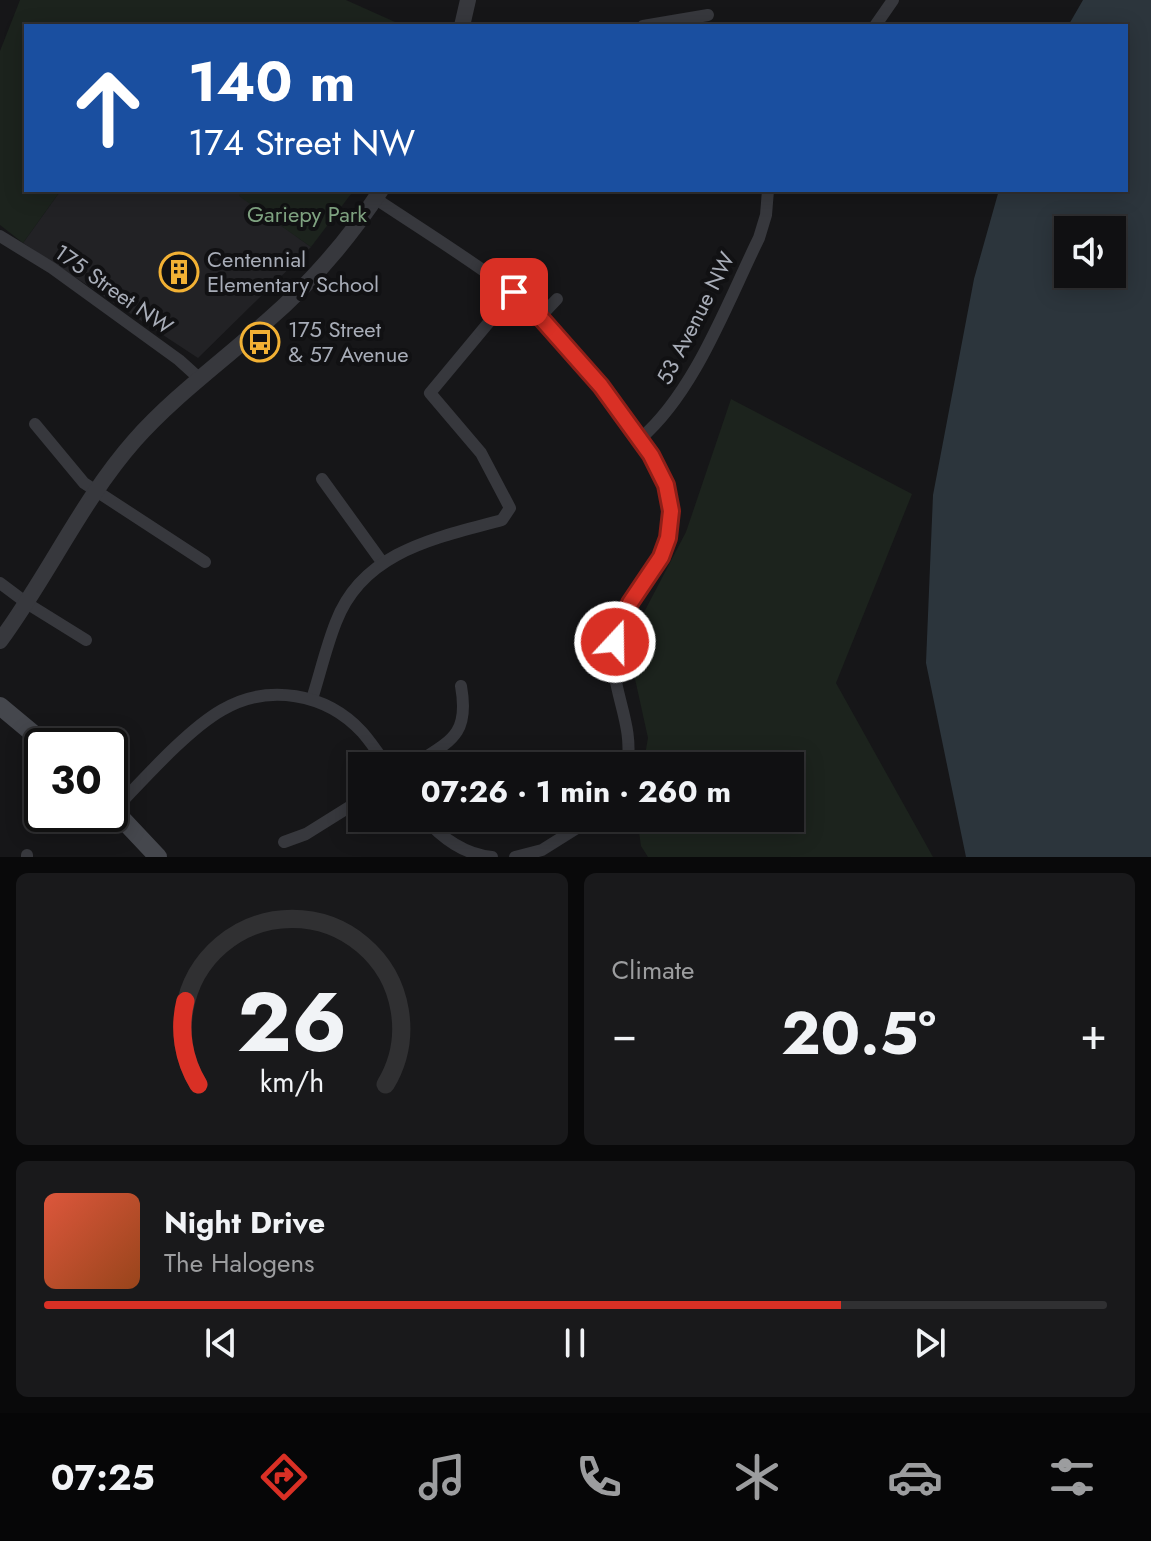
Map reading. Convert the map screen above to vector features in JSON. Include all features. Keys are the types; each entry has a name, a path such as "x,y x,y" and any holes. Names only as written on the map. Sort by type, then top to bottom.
{"main road":[{"path":"0,706 26,728"},
{"path":"128,825 158,857"}],"street":[{"path":"462,24 468,0"},
{"path":"876,24 893,0"},
{"path":"655,24 708,15"},
{"name":"53 Avenue NW","path":"640,439 671,407 693,372 759,238 766,215 768,192"},
{"path":"0,641 28,604 96,492 136,438 298,292 345,239 378,194 514,292 540,317 601,386 640,439 666,485 671,525 661,557 630,603 615,642 615,680 629,732 628,752"},
{"name":"175 Street NW","path":"1,235 184,363 200,379"},
{"path":"312,699 337,619 358,583 382,562 417,544 502,520 510,508 481,453 430,393 514,292"},
{"path":"540,317 557,299"},
{"path":"35,424 77,476 96,492 205,562"},
{"path":"322,479 382,562"},
{"path":"0,583 86,640"},
{"path":"431,752 454,735 465,710 461,686"},
{"path":"128,793 202,724 243,700 261,696 289,695 312,699 329,707 354,724 377,752"},
{"path":"284,842 306,834 348,808"},
{"path":"440,832 474,856 492,857"},
{"path":"515,857 542,850 571,832"}],"shaded area":[{"path":"1083,0 1151,0 1151,857 966,857 926,663 933,495 974,279 998,192 1128,192 1128,24 1069,24"},
{"path":"60,192 241,192 240,196 311,247 198,358 23,243"}],"green space":[{"path":"20,0 346,0 400,24 24,24 24,192 60,192 23,243 0,225 0,51"},
{"name":"Gariepy Park","path":"241,192 352,192 311,247 239,196"},
{"path":"731,399 912,494 836,683 933,857 648,857 641,846 639,832 804,832 804,752 646,752 648,738 630,656 641,618 686,532"}],"place":[{"name":"Centennial Elementary School","path":"179,272"},
{"name":"175 Street & 57 Avenue","path":"260,342"}],"route":[{"path":"514,292 601,386 651,455 666,485 671,511 668,538 661,557 623,616 615,642"}]}
